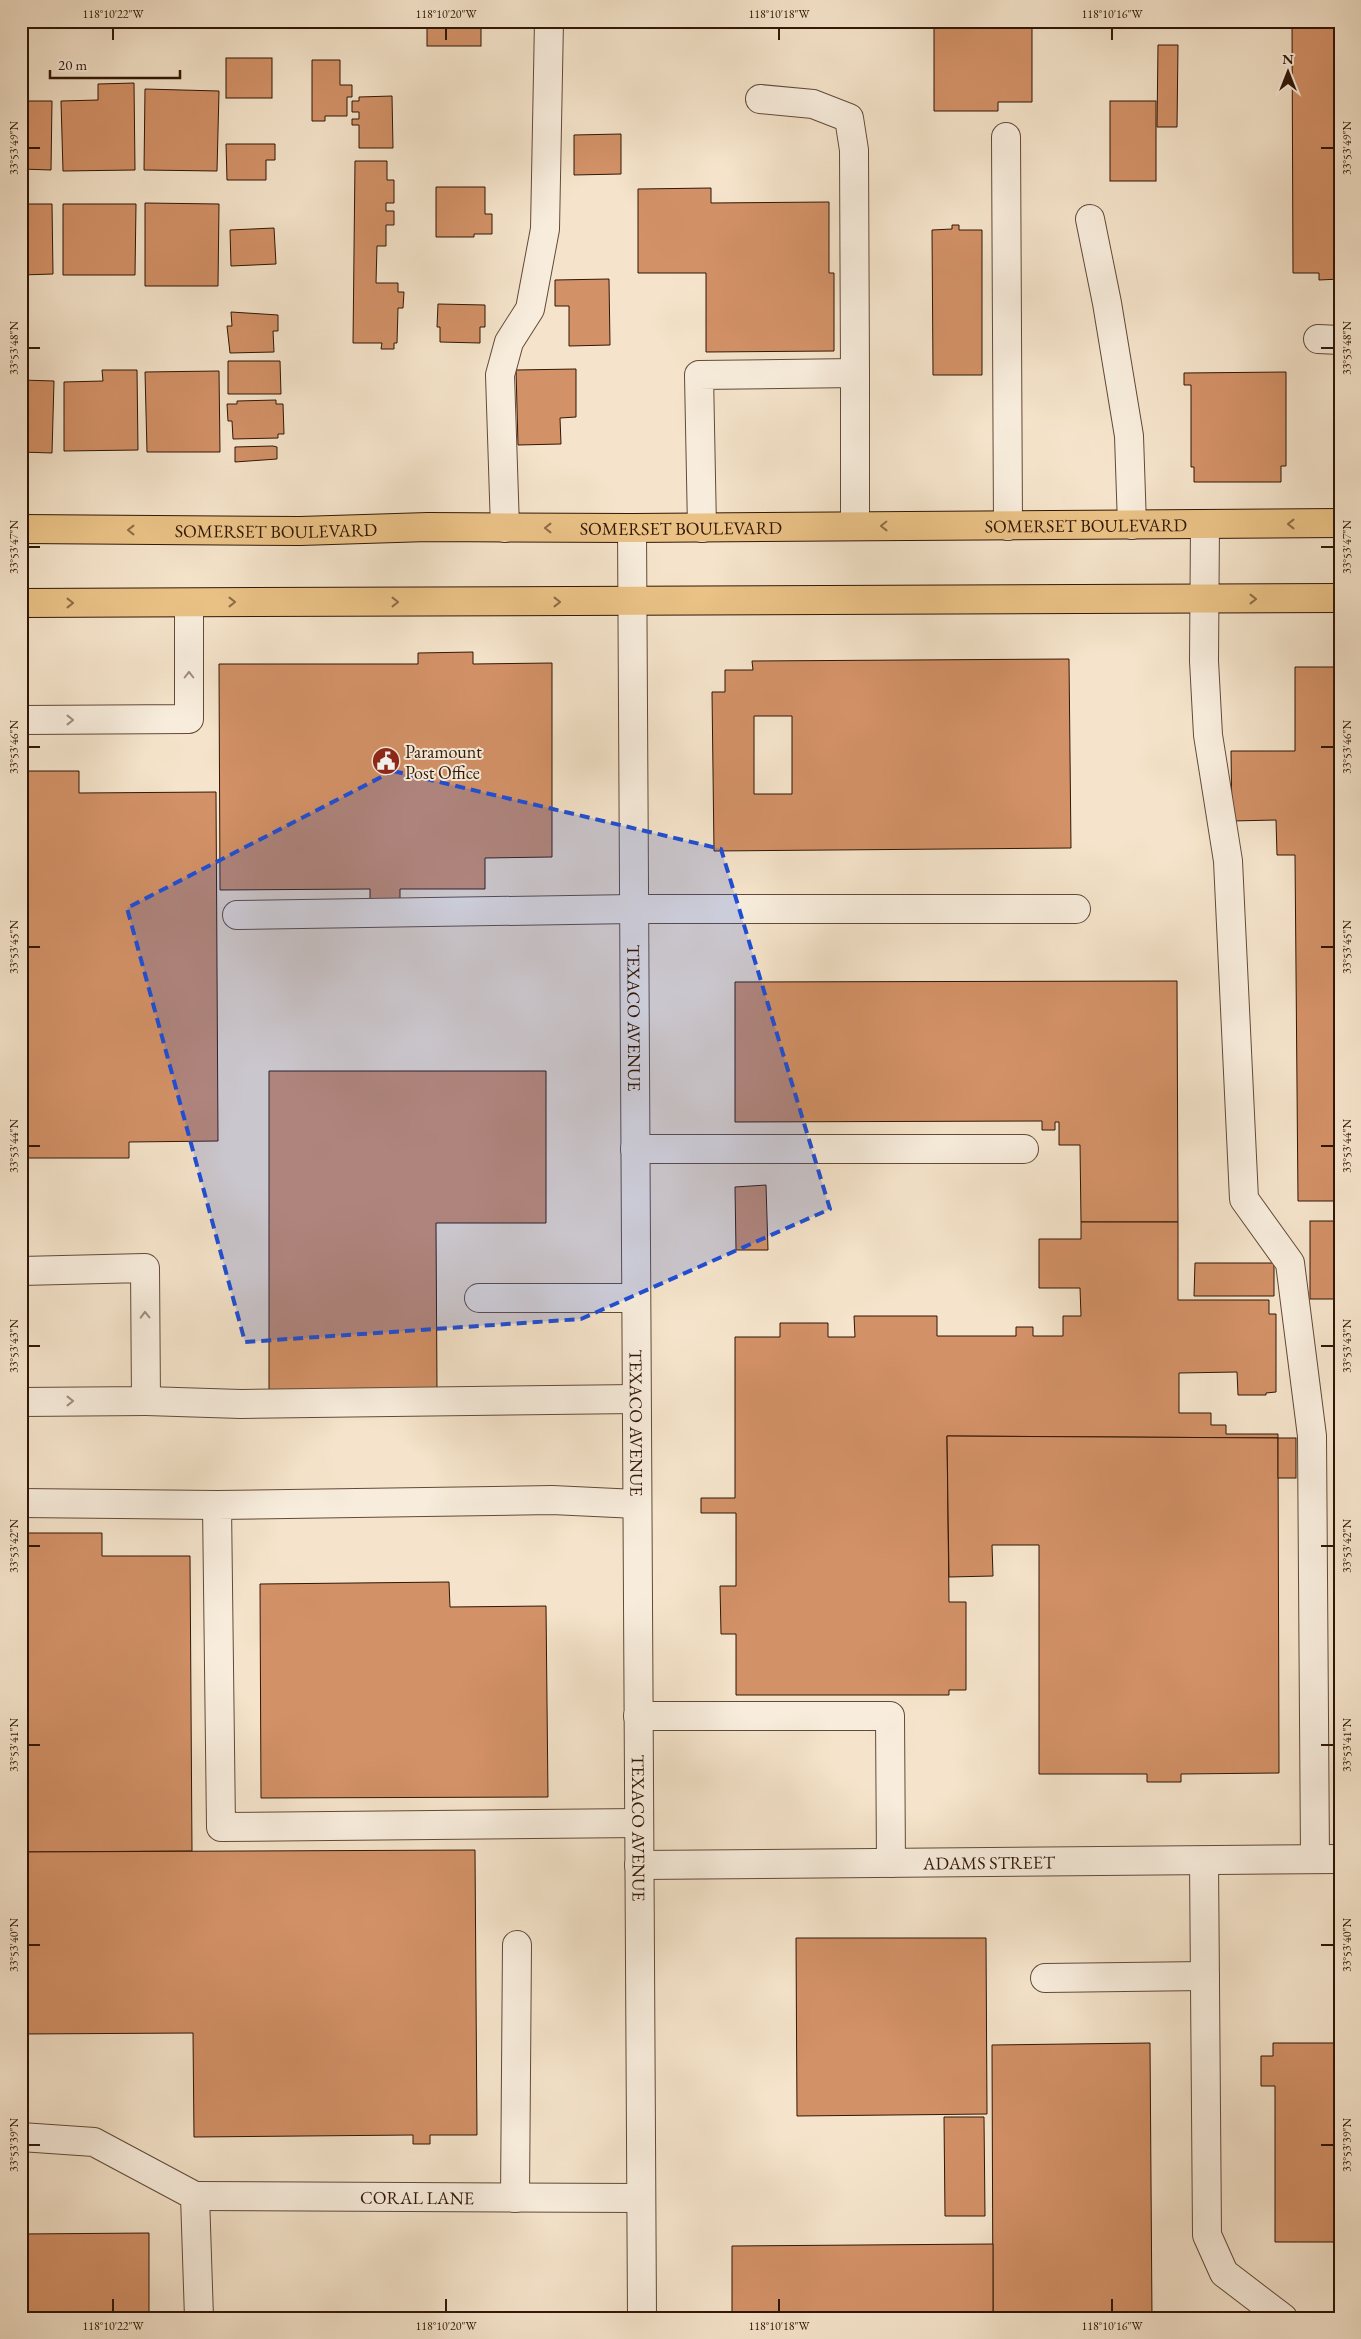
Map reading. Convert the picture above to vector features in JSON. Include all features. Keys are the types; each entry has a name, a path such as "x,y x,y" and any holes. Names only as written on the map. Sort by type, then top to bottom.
{"main road":[{"name":"SOMERSET BOULEVARD","path":"21,530 300,531 428,527 702,528 1340,523"},
{"path":"21,602 632,602 1340,598"}],"street":[{"path":"505,528 500,375 509,342 530,309 545,229 549,21"},
{"path":"760,99 813,104 849,118 854,150 855,526"},
{"path":"1006,137 1008,526"},
{"path":"1090,219 1107,304 1128,436 1132,525"},
{"path":"702,528 699,375 855,373"},
{"path":"1205,524 1204,599 1208,735 1228,861 1244,1199 1290,1263 1312,1436 1327,1859"},
{"name":"TEXACO AVENUE","path":"632,528 642,2318"},
{"path":"21,720 188,719 189,602"},
{"path":"237,915 633,909 1076,909"},
{"path":"635,1149 1024,1149"},
{"path":"21,1271 145,1268 146,1401"},
{"path":"479,1298 636,1298"},
{"path":"21,1402 146,1401 241,1404 636,1399"},
{"path":"21,1504 217,1505 552,1500 637,1504"},
{"path":"217,1505 221,1827 639,1822"},
{"path":"638,1716 890,1716 890,1863"},
{"name":"ADAMS STREET","path":"639,1865 1327,1859"},
{"path":"1204,1861 1207,2235 1224,2273 1284,2318"},
{"path":"515,2198 517,1945"},
{"path":"1045,1978 1205,1976"},
{"path":"21,2136 94,2142 194,2196 199,2318"},
{"name":"CORAL LANE","path":"194,2196 641,2198"}],"highlighted area":[{"path":"393,771 721,849 830,1209 581,1319 245,1342 127,908"}],"building":[{"path":"427,21 481,21 481,46 427,46"},
{"path":"934,21 1032,21 1032,102 998,102 998,111 934,111"},
{"path":"1292,21 1340,21 1340,279 1319,280 1319,273 1293,273"},
{"path":"1158,45 1178,45 1177,127 1157,127"},
{"path":"226,58 272,58 272,98 226,98"},
{"path":"312,60 340,60 340,85 352,85 352,97 347,97 347,116 325,116 325,121 312,121"},
{"path":"134,83 135,170 63,171 61,101 98,100 98,84"},
{"path":"145,89 219,91 217,171 144,170"},
{"path":"392,96 393,148 359,148 359,125 352,125 352,119 359,119 359,112 352,112 352,101 359,101 359,97"},
{"path":"21,101 52,101 51,170 21,169"},
{"path":"1110,101 1156,101 1156,181 1110,181"},
{"path":"621,134 621,174 574,175 574,135"},
{"path":"226,144 275,144 275,160 266,160 266,180 227,180"},
{"path":"355,161 387,161 387,180 394,180 394,203 386,203 386,211 394,211 394,225 386,225 386,246 377,246 376,283 398,283 398,292 404,292 403,308 398,308 397,343 394,343 394,349 381,349 382,343 353,343"},
{"path":"436,187 485,187 485,214 492,214 492,234 474,234 474,237 436,237"},
{"path":"711,188 711,203 829,202 829,273 834,273 834,351 706,352 706,273 638,273 638,189"},
{"path":"145,203 219,204 218,286 145,286"},
{"path":"21,204 52,204 53,274 21,275"},
{"path":"63,204 136,204 135,275 63,275"},
{"path":"952,225 959,225 959,230 982,230 982,375 933,375 932,230 952,229"},
{"path":"274,228 276,264 231,266 230,230"},
{"path":"609,279 610,345 569,346 569,306 555,306 555,280"},
{"path":"438,304 485,305 485,327 480,327 480,343 440,342 440,327 437,327"},
{"path":"231,312 278,315 278,331 273,331 274,352 230,353 227,326 232,326"},
{"path":"228,361 280,361 281,394 228,394"},
{"path":"576,369 576,417 560,418 561,444 518,445 516,370"},
{"path":"102,370 137,370 138,450 64,451 64,382 103,381"},
{"path":"219,371 220,452 147,452 145,372"},
{"path":"1286,372 1286,466 1281,466 1281,482 1194,482 1194,467 1191,467 1191,385 1184,385 1184,373"},
{"path":"21,380 54,381 52,453 21,452"},
{"path":"276,400 276,404 283,404 284,434 278,434 278,438 233,439 232,421 228,421 227,404 237,404 237,401"},
{"path":"235,447 277,447 277,459 235,462"},
{"name":"Paramount Post Office","path":"473,652 473,664 552,663 552,857 485,858 485,889 400,889 400,911 370,911 370,889 220,890 219,664 418,664 418,653"},
{"path":"1069,659 1071,848 714,851 712,692 725,692 725,670 753,670 752,661","holes":["754,716 792,716 792,794 754,794"]},
{"path":"1295,667 1340,667 1340,1201 1298,1201 1295,855 1277,855 1276,820 1232,821 1231,751 1295,751"},
{"path":"21,771 79,771 79,793 216,792 218,1141 129,1142 129,1158 21,1158"},
{"path":"1177,981 1178,1222 1081,1222 1080,1145 1059,1145 1059,1122 1055,1122 1055,1130 1042,1130 1042,1121 735,1122 735,982"},
{"path":"269,1071 546,1071 546,1223 436,1223 437,1392 269,1392"},
{"path":"766,1185 768,1250 736,1250 735,1187"},
{"path":"1310,1221 1340,1221 1340,1299 1310,1299"},
{"path":"1081,1222 1178,1222 1178,1300 1269,1300 1269,1314 1276,1314 1276,1392 1266,1393 1266,1395 1238,1395 1237,1372 1179,1373 1179,1413 1211,1413 1211,1425 1226,1425 1226,1434 1278,1434 1278,1438 947,1436 949,1602 966,1602 966,1690 949,1690 949,1695 736,1695 736,1634 721,1634 720,1586 736,1586 736,1513 701,1513 701,1498 735,1498 735,1337 780,1337 780,1323 828,1323 828,1337 855,1337 854,1316 937,1316 937,1336 1016,1336 1016,1327 1033,1327 1033,1336 1063,1336 1063,1316 1081,1316 1080,1288 1039,1288 1039,1239 1081,1239"},
{"path":"1195,1263 1274,1263 1274,1296 1194,1296"},
{"path":"947,1436 1278,1438 1279,1773 1181,1774 1181,1782 1147,1782 1147,1774 1039,1774 1039,1545 992,1545 993,1576 949,1577"},
{"path":"1278,1438 1296,1438 1296,1478 1278,1478"},
{"path":"21,1533 102,1533 102,1556 190,1556 192,1851 21,1852"},
{"path":"449,1582 450,1607 546,1606 548,1797 261,1798 260,1584"},
{"path":"475,1850 477,2135 430,2135 430,2144 413,2144 413,2135 194,2137 193,2033 21,2034 21,1852"},
{"path":"796,1938 986,1938 987,2114 797,2116"},
{"path":"1150,2043 1152,2318 993,2318 992,2045"},
{"path":"1273,2043 1340,2043 1340,2242 1275,2242 1275,2086 1261,2086 1261,2056 1273,2056"},
{"path":"944,2117 984,2117 985,2216 945,2216"},
{"path":"149,2233 149,2318 21,2318 21,2234"},
{"path":"993,2244 993,2318 732,2318 732,2246"}],"place":[{"name":"Paramount Post Office","path":"386,761"}]}
